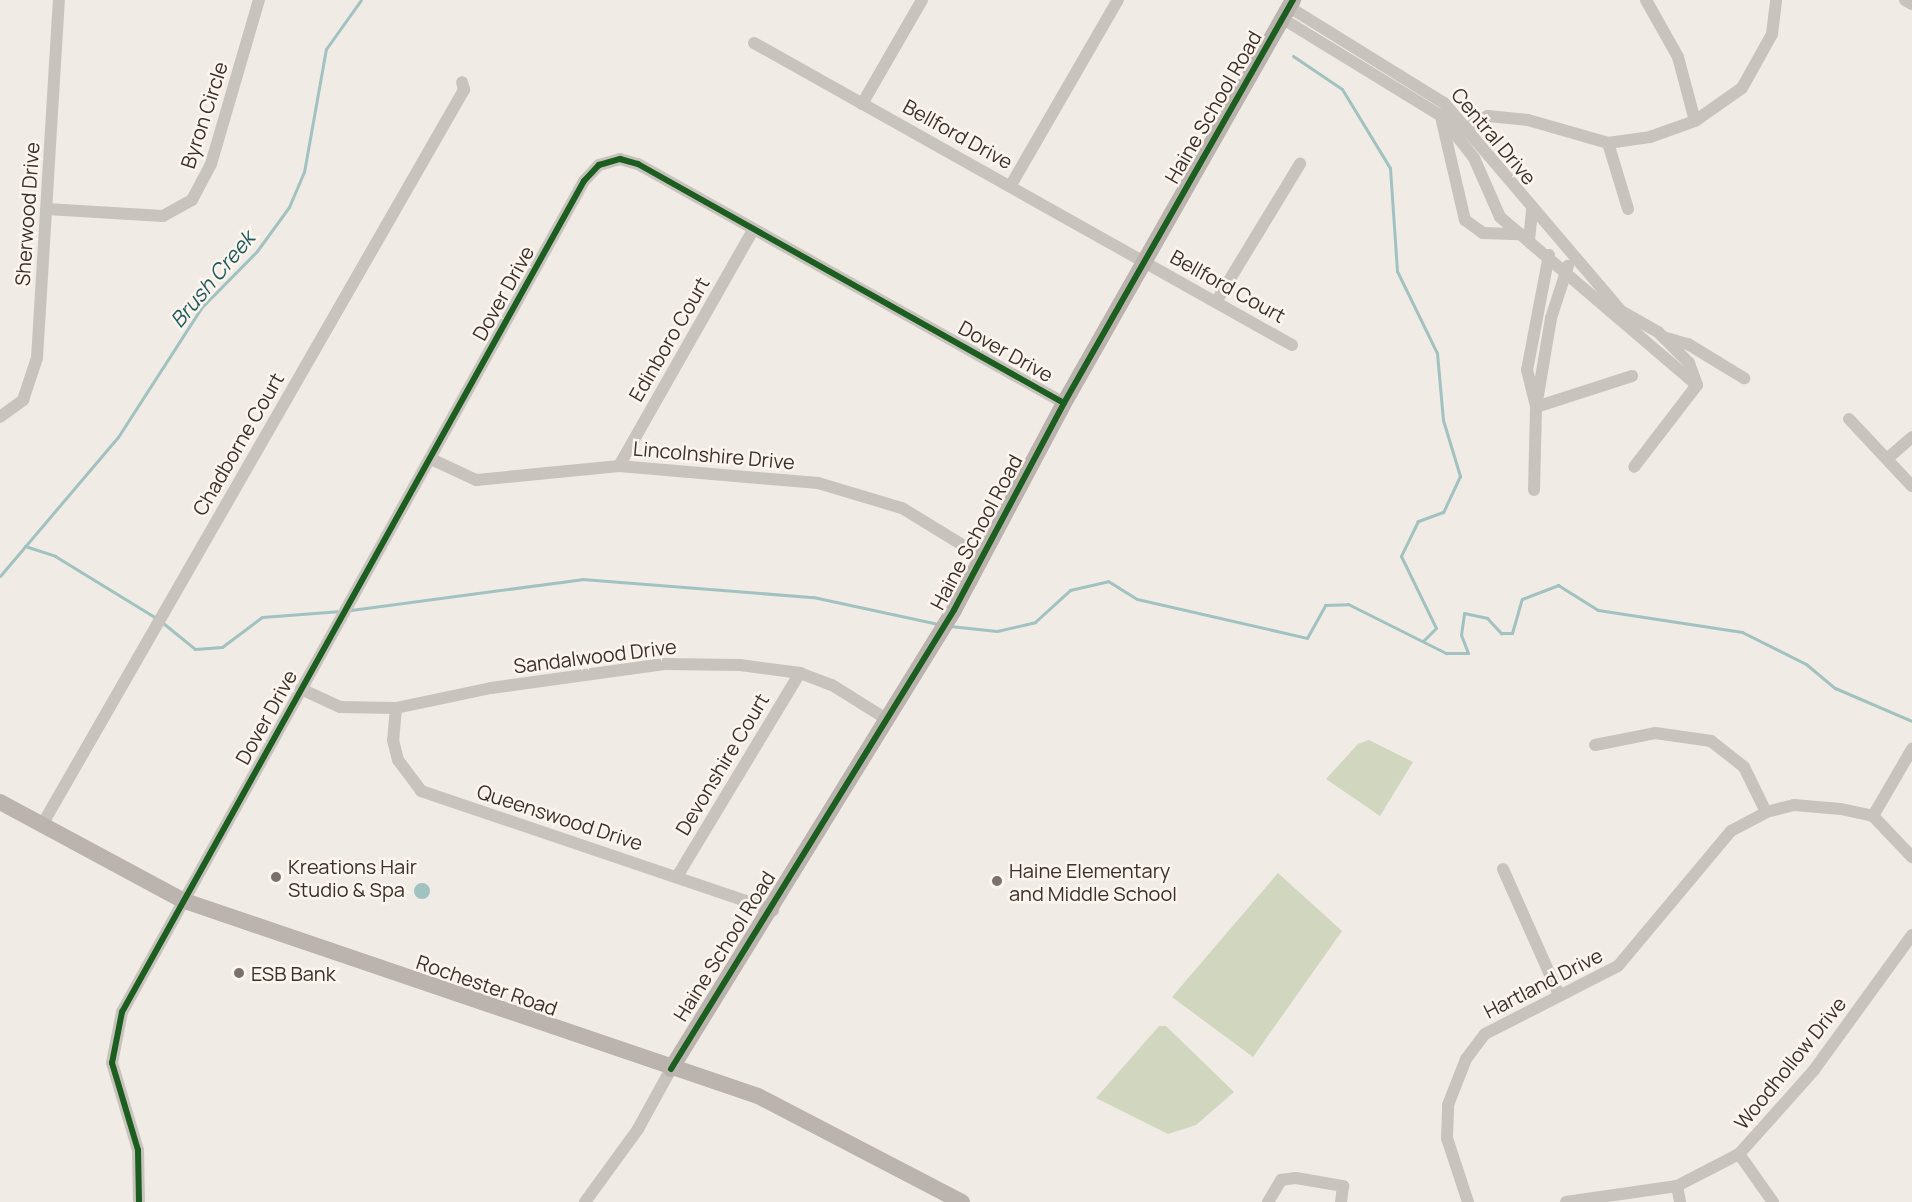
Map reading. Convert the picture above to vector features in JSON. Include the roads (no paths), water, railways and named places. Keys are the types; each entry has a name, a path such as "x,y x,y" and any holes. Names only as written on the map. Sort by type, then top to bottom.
{"street":[{"name":"Sherwood Drive","path":"0,417 23,400 34,374 47,209 58,0"},
{"name":"Byron Circle","path":"47,209 163,216 192,200 211,164 259,0"},
{"path":"862,104 922,0"},
{"path":"1011,185 1118,0"},
{"path":"1646,0 1678,57 1695,121"},
{"path":"1461,131 1488,116 1528,120 1608,143 1650,137 1695,121 1742,88 1772,33 1776,0"},
{"path":"1905,0 1912,4"},
{"name":"Central Drive","path":"1288,9 1461,131 1500,216 1549,255 1643,340 1697,385"},
{"name":"Central Drive","path":"1288,9 1433,94 1461,131 1628,317 1663,337 1688,344 1744,378"},
{"name":"Haine School Road","path":"671,1069 773,910 888,720 982,557 1064,403 1288,9"},
{"name":"Bellford Drive","path":"754,43 1144,261"},
{"name":"Chadborne Court","path":"42,825 464,90 462,82"},
{"name":"Central Drive","path":"1441,116 1465,220 1483,233 1524,237"},
{"path":"1608,143 1628,209"},
{"name":"Dover Drive","path":"139,1202 142,1174 116,1084 114,1035 182,900 431,459 584,181 599,165 620,159 638,165 1064,403"},
{"path":"1216,302 1300,164"},
{"path":"1524,237 1533,212"},
{"name":"Edinboro Court","path":"619,466 753,231"},
{"path":"1534,490 1536,407 1551,318 1568,272 1566,247"},
{"path":"1536,407 1527,370 1549,255"},
{"name":"Bellford Court","path":"1144,261 1292,345"},
{"name":"Central Drive","path":"1643,340 1663,337"},
{"name":"Central Drive","path":"1663,337 1689,363 1697,385"},
{"path":"1536,407 1632,376"},
{"path":"1634,467 1697,385"},
{"path":"1850,419 1912,486"},
{"path":"1888,458 1912,437"},
{"name":"Lincolnshire Drive","path":"431,459 476,480 619,466 818,483 868,494 902,508 982,557"},
{"name":"Sandalwood Drive","path":"301,689 340,707 396,708 492,688 664,664 800,673 832,685 888,720"},
{"name":"Devonshire Court","path":"678,875 800,673"},
{"name":"Queenswood Drive","path":"396,708 393,740 398,760 422,791 678,875 773,910"},
{"path":"1595,745 1655,733 1711,741 1744,767 1766,812"},
{"path":"1912,749 1874,816 1912,857"},
{"name":"Rochester Road","path":"0,802 182,900 671,1069 758,1096 962,1202"},
{"name":"Hartland Drive","path":"1468,1202 1447,1138 1455,1080 1485,1034 1626,959 1719,841 1766,812 1812,805 1874,816"},
{"path":"1503,869 1559,995"},
{"name":"Woodhollow Drive","path":"1566,1202 1677,1186 1738,1154 1814,1070 1912,935"},
{"path":"585,1202 638,1129 671,1069"},
{"path":"1738,1154 1773,1202"},
{"path":"1268,1202 1281,1180 1296,1178 1343,1186 1341,1202"},
{"path":"1677,1186 1680,1202"}],"water":[{"path":"422,883 428,885 430,891 428,897 422,899 416,897 414,891 416,885"}],"waterway":[{"name":"Brush Creek","path":"0,576 118,437 201,308 257,251 289,207 304,172 326,49 361,0"},
{"path":"1293,56 1342,89 1390,168 1397,271 1437,353 1443,420 1460,476 1443,512 1418,521 1401,556 1436,628 1423,641"},
{"path":"25,546 55,556 158,619"},
{"path":"351,610 582,579 813,597 938,624"},
{"path":"950,626 997,631 1035,622 1070,590 1108,581 1137,599 1307,638 1325,605 1348,604 1446,653 1468,653 1461,635 1464,613 1487,618 1501,633 1512,633 1522,599 1558,585 1598,610 1742,632 1806,664 1835,688 1912,721"},
{"path":"163,623 195,649 222,647 262,617 341,611"}],"place":[{"name":"Kreations Hair Studio & Spa","path":"276,877"},
{"name":"Haine Elementary and Middle School","path":"997,881"},
{"name":"ESB Bank","path":"239,973"}]}
